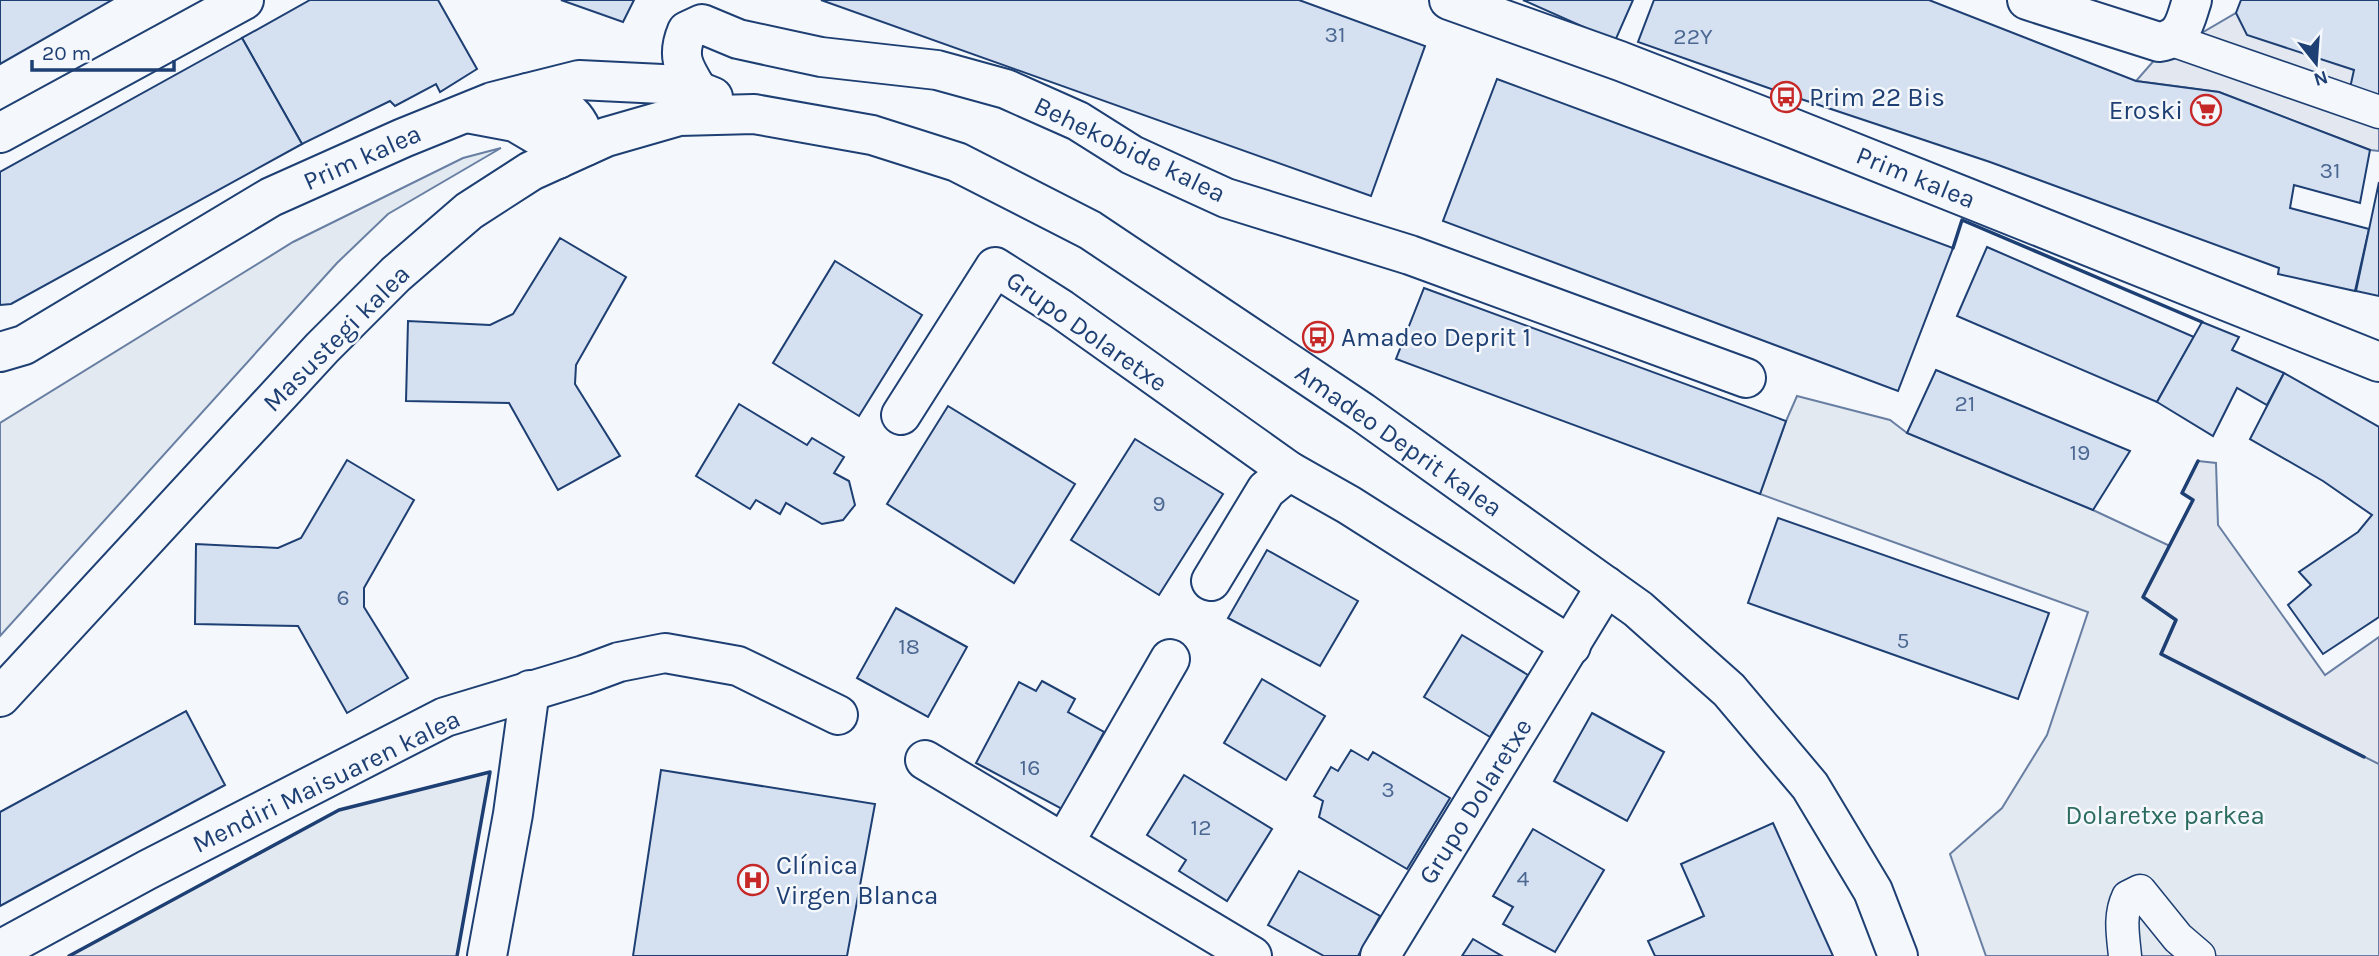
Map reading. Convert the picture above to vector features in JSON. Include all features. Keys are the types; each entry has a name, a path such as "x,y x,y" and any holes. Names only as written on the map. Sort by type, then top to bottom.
{"street":[{"path":"0,133 244,0"},
{"name":"Prim kalea","path":"1449,0 1620,61 1741,108 2379,362"},
{"path":"2027,0 2159,42 2172,40 2379,112"},
{"path":"2172,40 2182,28 2192,0"},
{"name":"Behekobide kalea","path":"698,90 685,70 681,47 687,31 702,24 738,39 821,57 937,70 1006,89 1078,121 1132,155 1226,198 1410,255 1746,378"},
{"name":"Prim kalea","path":"0,352 24,345 271,197 492,102 579,80 683,85 754,114"},
{"path":"465,113 514,122 572,153 583,130 572,113 554,102 528,93"},
{"name":"Masustegi kalea","path":"0,697 322,348 396,274 469,211 531,172 606,137 679,116 754,114"},
{"name":"Amadeo Deprit kalea","path":"754,114 872,135 957,162 1090,230 1362,412 1606,586 1637,609 1729,690 1810,786 1872,891 1898,956"},
{"name":"Grupo Dolaretxe","path":"901,415 995,267 1061,309 1289,471 1349,505 1571,646"},
{"path":"1212,581 1266,490 1289,471"},
{"name":"Grupo Dolaretxe","path":"1380,956 1606,586"},
{"name":"Mendiri Maisuaren kalea","path":"0,950 147,870 445,717 584,676 619,662 665,653 738,666 838,715"},
{"path":"1064,844 1170,659"},
{"path":"487,956 513,814 530,690"},
{"path":"925,760 1252,956"},
{"path":"2125,956 2123,908 2128,897 2140,891 2178,938 2199,956"}],"green space":[{"path":"501,148 388,214 337,263 0,636 0,423 293,242 463,158"},
{"name":"Dolaretxe parkea","path":"1797,396 1890,420 1907,433 2093,510 2170,546 2143,597 2176,620 2161,654 2379,764 2379,956 1986,956 1950,854 2002,808 2047,735 2088,612 1760,494"},
{"path":"490,772 457,956 69,956 339,810"}],"shaded area":[{"path":"2236,13 2354,70 2379,97 2379,151 2370,150 2219,92 2136,81 2172,40 2198,35"},
{"path":"2198,461 2216,463 2218,525 2325,675 2379,637 2379,764 2161,654 2176,620 2143,597 2193,500 2182,493"}],"building":[{"path":"0,0 112,0 0,64"},
{"path":"310,0 438,0 477,69 440,92 436,84 395,106 390,101 302,144 242,38"},
{"path":"561,0 634,0 623,22"},
{"path":"821,0 1299,0 1425,46 1371,196"},
{"path":"1523,0 1633,0 1615,41"},
{"path":"1654,0 1929,0 2136,81 2219,92 2370,150 2360,203 2294,185 2290,208 2369,229 2355,291 2278,274 2279,268 1990,162 1638,42"},
{"path":"2241,0 2379,0 2379,97 2350,88 2354,70 2247,35 2236,13"},
{"path":"242,38 302,144 11,304 0,305 0,172"},
{"path":"1497,79 1953,248 1898,391 1443,221"},
{"path":"2379,182 2379,296 2356,291"},
{"path":"560,238 626,277 576,365 575,384 620,456 558,490 509,403 406,401 408,321 490,325 513,314"},
{"path":"1987,247 2194,337 2157,402 1957,316"},
{"path":"835,261 922,315 859,416 773,363"},
{"path":"1424,288 1786,421 1760,494 1396,359"},
{"path":"2202,322 2239,337 2232,350 2284,373 2267,405 2237,388 2213,436 2157,402"},
{"path":"1936,370 2130,451 2093,510 1907,433"},
{"path":"2284,373 2379,427 2379,617 2323,654 2288,605 2311,585 2299,572 2358,532 2372,515 2323,481 2250,439"},
{"path":"739,404 807,445 812,438 844,457 834,473 849,481 855,505 843,520 822,524 786,503 780,514 756,500 750,509 696,476"},
{"path":"948,406 1075,484 1014,583 887,504"},
{"path":"1135,439 1223,494 1159,595 1071,540"},
{"path":"347,460 414,500 364,588 364,607 408,678 347,713 298,626 195,624 196,544 278,548 301,538"},
{"path":"1778,518 2049,613 2018,699 1748,603"},
{"path":"1267,550 1358,601 1320,666 1228,618"},
{"path":"896,608 967,647 928,717 857,678"},
{"path":"1462,635 1528,675 1490,737 1424,697"},
{"path":"1262,679 1325,716 1286,780 1224,743"},
{"path":"1042,681 1075,699 1068,712 1104,732 1062,809 976,763 1019,682 1036,691"},
{"path":"186,711 225,785 0,906 0,812"},
{"path":"1592,713 1664,752 1627,821 1554,781"},
{"path":"1351,750 1368,760 1373,752 1450,798 1407,869 1319,817 1323,801 1314,796 1331,767 1338,771"},
{"name":"Clínica Virgen Blanca","path":"661,770 875,804 847,956 633,956"},
{"path":"1184,775 1272,829 1227,901 1179,871 1186,860 1147,835"},
{"path":"1773,823 1833,956 1655,956 1648,941 1704,916 1681,864"},
{"path":"1533,829 1604,870 1555,952 1503,924 1513,907 1493,896"},
{"path":"1299,871 1380,916 1358,956 1324,956 1268,925"},
{"path":"1473,939 1502,956 1462,956"}],"wall":[{"path":"1953,248 1962,220 2202,322"},
{"path":"2198,461 2182,493 2193,500 2143,597 2176,620 2161,654 2364,757"},
{"path":"69,956 339,810 490,772 457,956"}],"place":[{"name":"Prim 22 Bis","path":"1786,97"},
{"name":"Eroski","path":"2206,110"},
{"name":"Amadeo Deprit 1","path":"1318,337"},
{"name":"Clínica Virgen Blanca","path":"753,880"}]}
